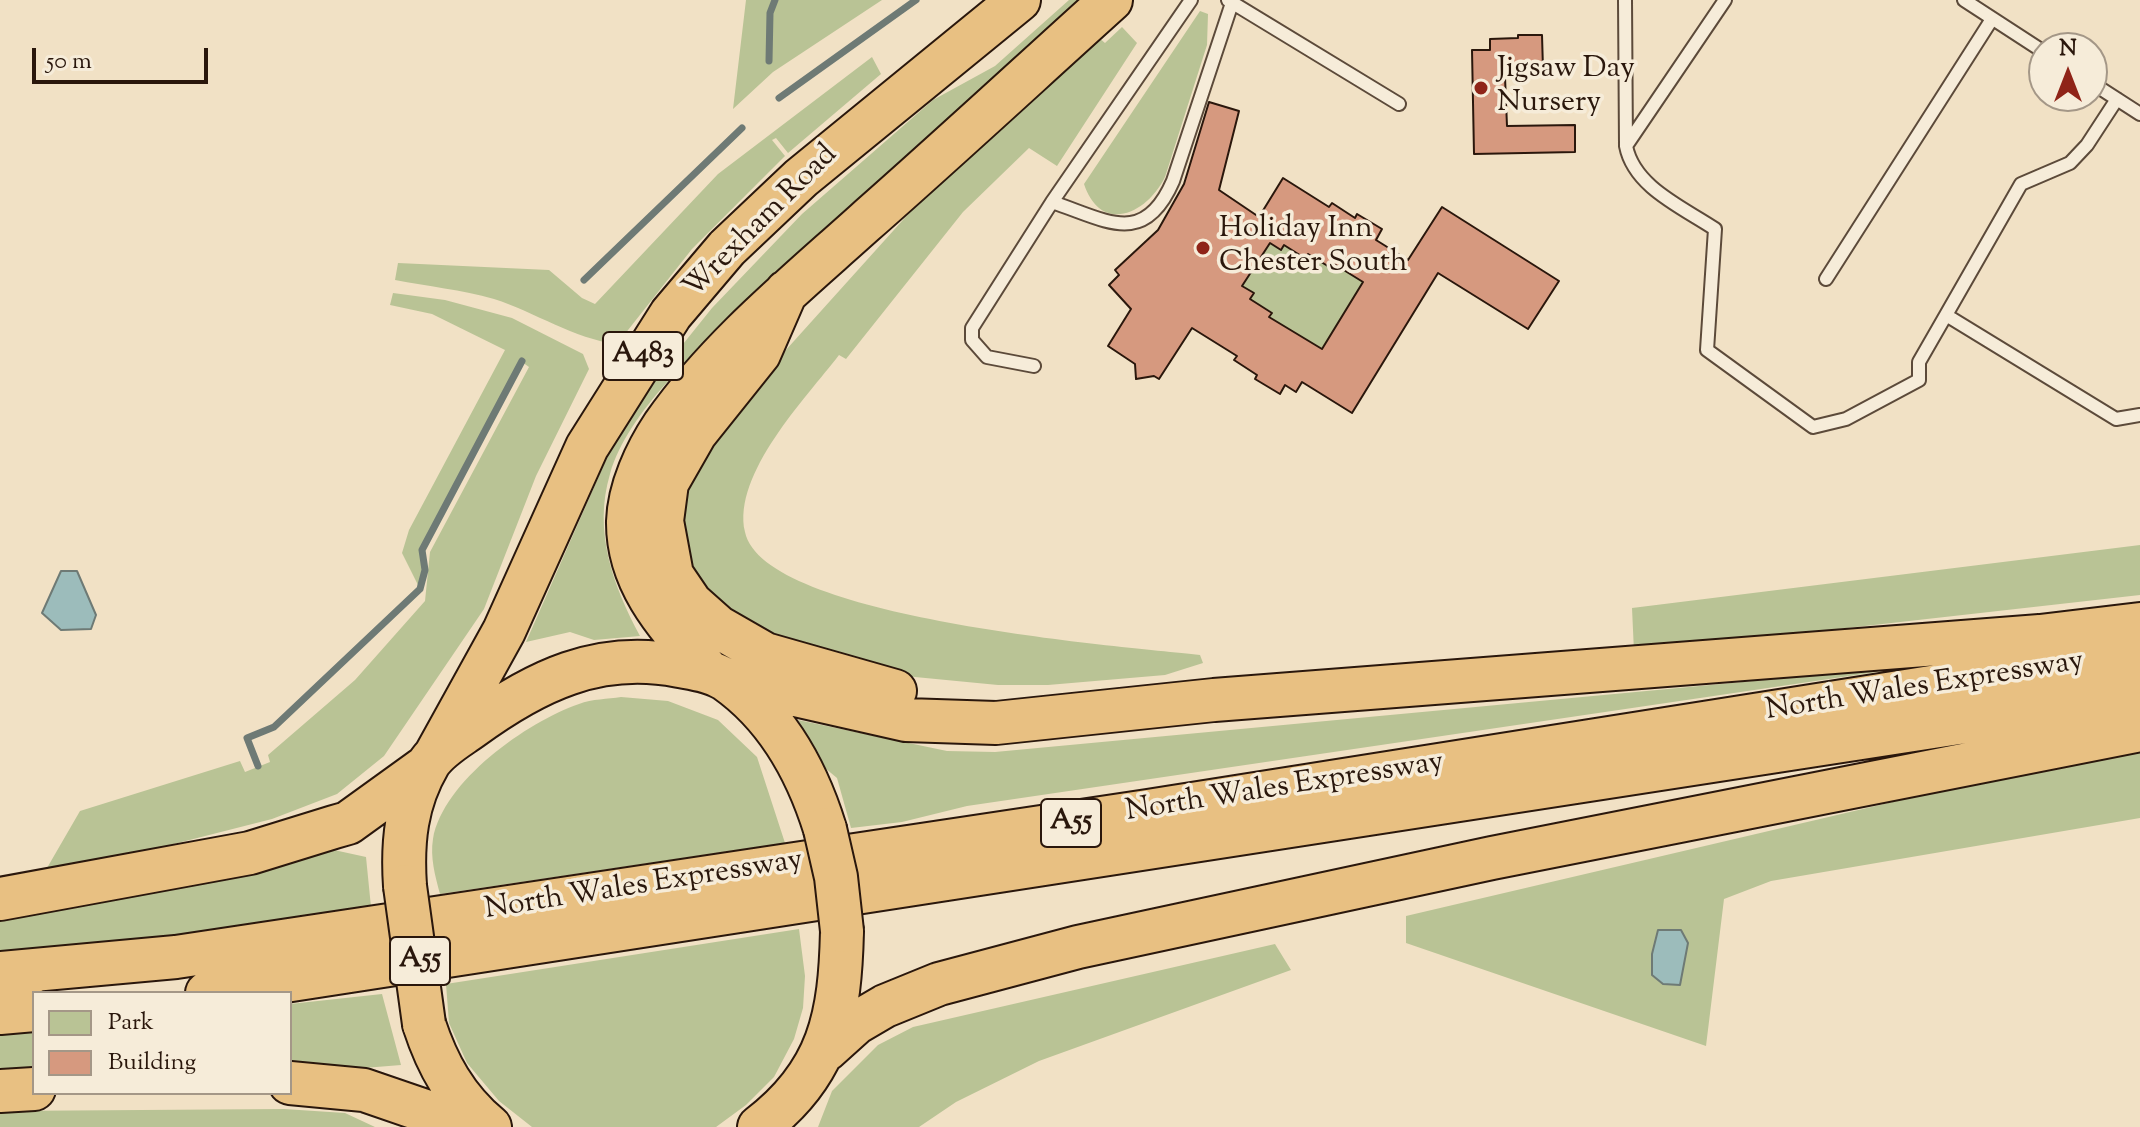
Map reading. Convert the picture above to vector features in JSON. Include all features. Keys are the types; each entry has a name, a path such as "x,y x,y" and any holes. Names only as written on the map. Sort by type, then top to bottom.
{"highway":[{"name":"Wrexham Road","path":"490,1127 456,1092 435,1059 424,1024 405,886 403,847 409,809 432,759 504,631 587,447 671,314 727,248 801,178 1019,0"},
{"name":"A483","path":"717,675 655,610 635,569 628,520 639,471 663,427 697,384 786,292 1111,0"},
{"path":"786,292 759,354 695,434 667,483 662,521 664,543 672,575 691,603 718,627 765,654 882,690 988,701 1214,700"},
{"path":"0,899 250,853 348,823 512,700 567,671 597,663 629,661 717,675 906,720 996,723 1214,700 2009,639 2140,624"},
{"name":"North Wales Expressway","path":"0,973 192,955 1164,809 2140,654"},
{"path":"717,675 768,717 789,748 812,788 836,877 842,931 837,1010 795,1127"},
{"name":"North Wales Expressway","path":"220,991 2140,695"},
{"path":"759,1127 856,1023 885,1006 939,984 1078,947 1492,858 2140,730"},
{"path":"0,1013 32,1010"},
{"path":"292,1083 364,1090 472,1127"},
{"path":"0,1091 32,1089"}],"lane":[{"path":"1034,366 987,357 972,340 972,328 1052,202 1191,0"},
{"path":"1625,0 1626,146 1629,164 1640,178 1715,229 1707,350 1813,427 1846,419 1919,380 1919,362 1927,342 1946,315 2021,184 2070,163 2087,145 2117,99"},
{"path":"1626,146 1725,0"},
{"path":"1964,0 2028,42"},
{"path":"1052,202 1118,224 1135,224 1151,217 1173,181 1230,2 1399,104"},
{"path":"1826,279 1992,19"},
{"path":"2108,93 2140,114"},
{"path":"1946,315 2116,419 2140,415"}],"green space":[{"path":"746,0 882,0 773,72 733,109"},
{"path":"1069,0 1081,0 786,266 687,361 648,404 632,427 610,474 604,516 608,558 614,578 640,636 594,640 570,632 526,642 609,453 655,379 712,308 802,214 933,100 995,66"},
{"path":"1200,11 1208,14 1207,45 1165,177 1157,190 1136,209 1124,214 1101,210 1084,184"},
{"path":"1122,27 1137,43 1057,166 1029,148 963,212 846,359 839,355 791,415 760,462 750,486 744,510 745,532 766,562 812,587 876,607 1026,635 1200,655 1203,663 1165,675 1048,685 998,685 884,674 769,640 695,590 675,532 689,472 767,371 911,211 1098,37 1105,43"},
{"path":"872,57 881,74 788,153 776,138 772,140 785,156 692,249 617,344 585,337 494,299 395,280 398,263 549,270 582,298 595,304 718,174"},
{"path":"1270,243 1284,245 1306,258 1308,254 1330,268 1334,264 1363,282 1319,353 1269,317 1272,312 1250,299 1242,286"},
{"path":"393,293 445,300 512,318 583,354 589,369 536,476 484,609 384,756 337,794 272,819 154,849 47,868 80,811 240,761 245,772 270,762 268,755 355,680 425,601 430,552 529,367 522,362 422,550 425,570 420,589 402,553 409,530 505,350 432,314 390,305"},
{"path":"2140,545 2140,595 1634,652 1632,608"},
{"path":"1924,665 967,806 902,822 851,828 837,778 825,768 798,720 947,751 995,752"},
{"path":"621,697 668,701 718,720 757,757 785,843 440,894 433,860 433,839 440,817 470,776 513,739 558,713 584,702"},
{"path":"2140,750 2140,818 1771,881 1724,899 1706,1046 1406,943 1406,916 2012,774"},
{"path":"334,850 366,857 371,907 91,947 0,955 0,919 213,881"},
{"path":"799,929 805,976 803,1008 794,1039 774,1077 746,1105 716,1127 532,1127 499,1101 467,1063 449,1023 446,984"},
{"path":"1275,944 1291,970 1039,1061 956,1102 919,1127 818,1127 832,1091 878,1045 913,1027"},
{"path":"382,994 401,1065 292,1074 292,1004"},
{"path":"32,1030 32,1078 0,1079 0,1034"},
{"path":"284,1109 345,1113 375,1127 0,1127 0,1111"}],"water":[{"path":"61,571 77,571 96,615 91,629 61,630 42,613"},
{"path":"1658,930 1681,930 1688,943 1680,985 1663,984 1652,975 1652,954"}],"building":[{"name":"Jigsaw Day Nursery","path":"1518,35 1542,35 1543,69 1516,70 1516,77 1505,77 1507,126 1575,125 1575,152 1474,154 1472,50 1490,50 1490,39 1518,38"},
{"name":"Holiday Inn Chester South","path":"1209,102 1239,111 1219,190 1259,217 1283,178 1329,207 1332,203 1355,218 1357,214 1382,229 1376,240 1408,260 1442,207 1559,281 1528,329 1438,273 1352,413 1302,382 1296,392 1285,385 1280,394 1255,379 1257,375 1234,360 1237,356 1192,328 1159,379 1154,376 1136,379 1135,364 1108,346 1131,309 1109,285 1119,275 1115,270 1158,230 1184,184","holes":["1270,243 1281,250 1284,245 1306,259 1308,254 1331,268 1334,264 1363,282 1322,349 1269,317 1272,313 1250,299 1254,293 1242,286"]}],"waterway":[{"path":"769,61 770,13 775,0"},
{"path":"779,98 916,0"},
{"path":"584,280 742,128"},
{"path":"258,766 247,738 274,727 420,589 425,570 422,550 522,361"}],"place":[{"name":"Jigsaw Day Nursery","path":"1481,88"},
{"name":"Holiday Inn Chester South","path":"1203,248"}]}
